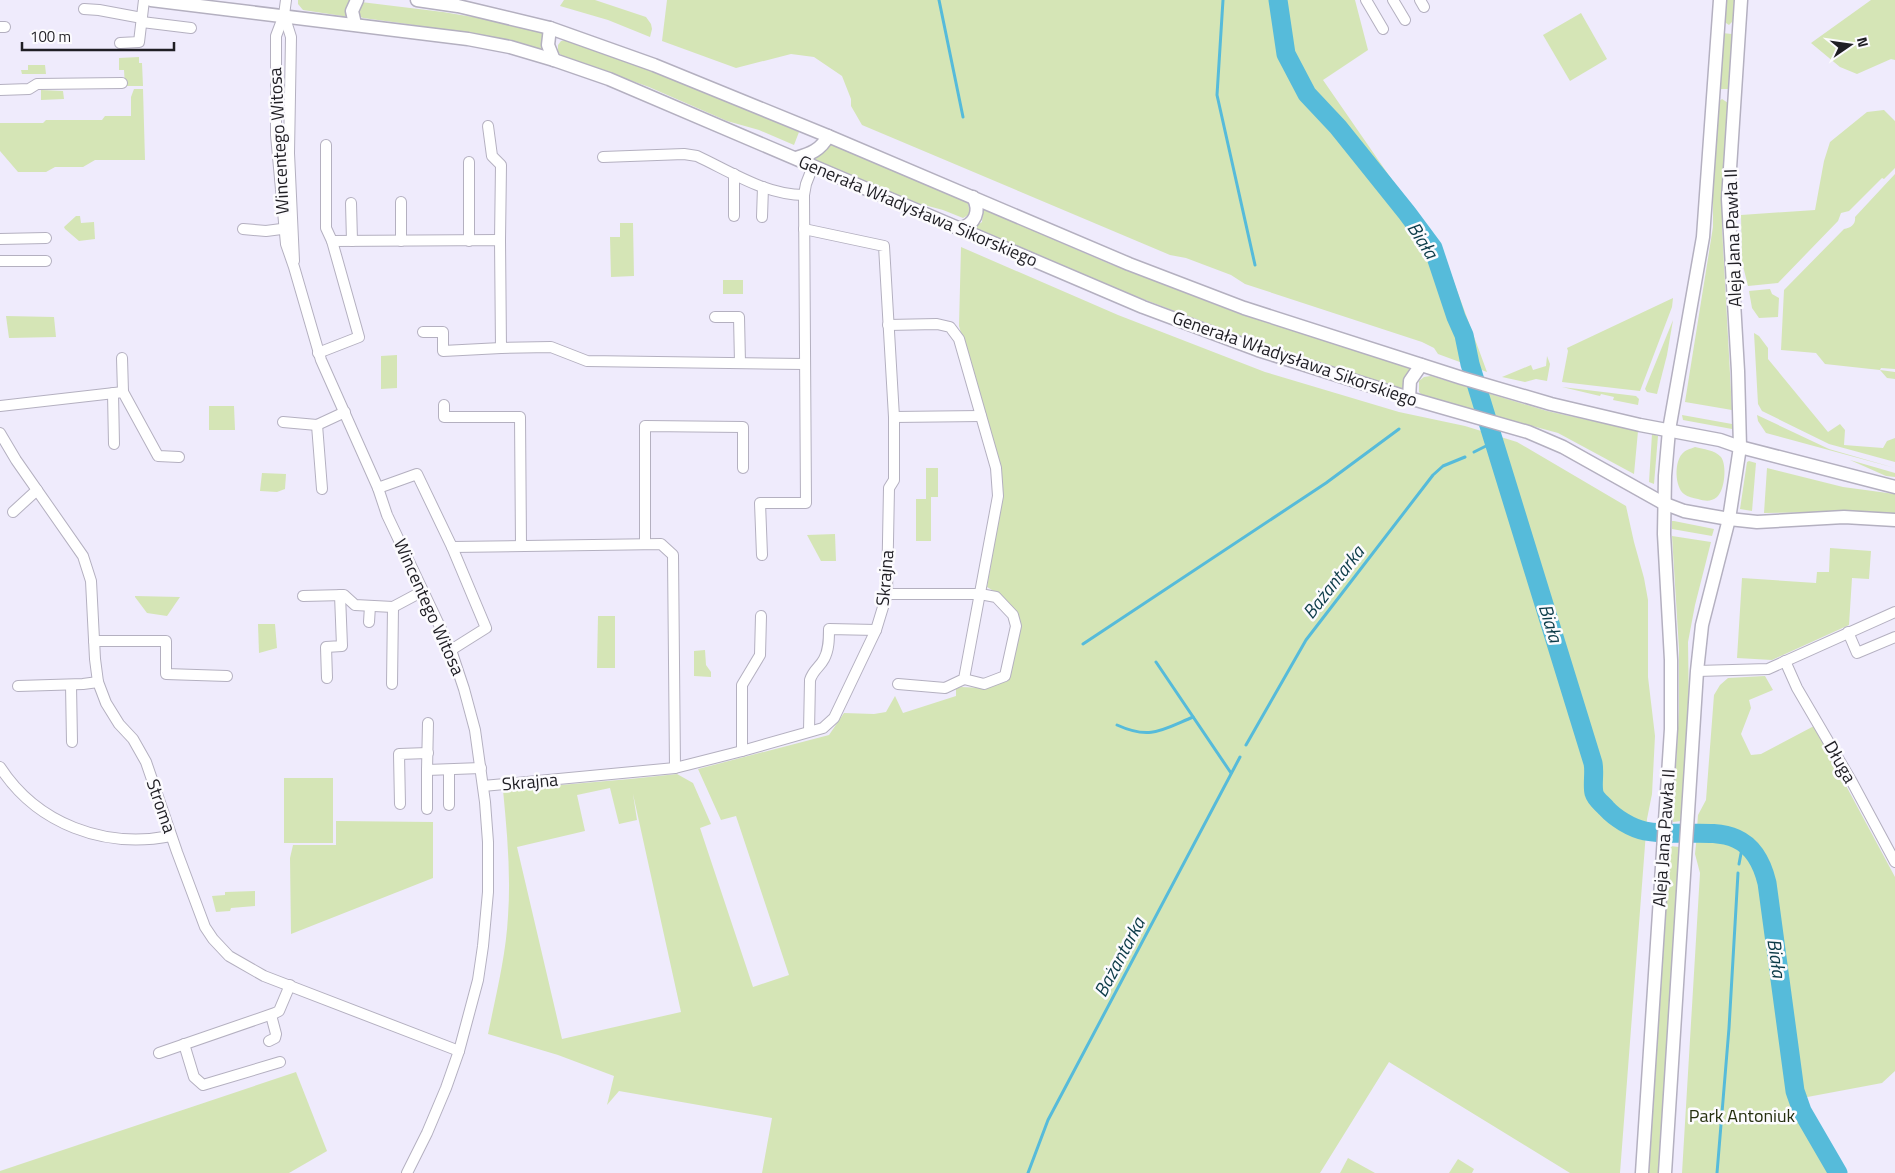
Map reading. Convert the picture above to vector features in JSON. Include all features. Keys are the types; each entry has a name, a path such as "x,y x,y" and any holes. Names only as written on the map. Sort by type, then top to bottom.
{"main road":[{"name":"Generała Władysława Sikorskiego","path":"151,0 468,39 510,47 554,60 648,95 1143,307 1258,350 1409,398 1528,432 1563,447 1663,503 1684,511 1757,522 1844,517 1895,520"},
{"path":"355,24 352,11 357,0"},
{"name":"Generała Władysława Sikorskiego","path":"417,0 458,6 550,28 654,65 828,136 1129,264 1244,308 1462,378 1551,404 1720,440 1740,447 1895,487"},
{"name":"Aleja Jana Pawła II","path":"1642,1173 1671,729 1671,660 1663,503 1670,430 1703,237 1720,0"},
{"name":"Aleja Jana Pawła II","path":"1665,1173 1697,671 1702,624 1729,519 1740,447 1738,370 1728,200 1741,0"},
{"path":"550,28 548,44 554,60"},
{"path":"796,158 811,154 819,149 828,136"},
{"path":"960,228 966,227 974,220 977,208 973,197"},
{"path":"1409,398 1410,381 1421,365"}],"street":[{"path":"120,43 139,42 144,0"},
{"name":"Wincentego Witosa","path":"286,0 284,15 276,36 276,135 288,228"},
{"path":"1366,0 1383,29"},
{"path":"1393,0 1405,20"},
{"path":"84,9 99,10 142,20 191,28"},
{"name":"Wincentego Witosa","path":"284,15 290,36 288,228 286,244 318,353 378,488 387,515 452,650 470,712 483,786 488,842 487,914 478,980 459,1051 437,1110 406,1173"},
{"path":"0,90 29,89 37,84 122,83"},
{"path":"488,126 492,156 501,165 501,348"},
{"path":"318,353 359,337 332,242 326,228 326,145"},
{"path":"603,157 684,154 697,156 774,192 804,195"},
{"path":"470,162 470,240"},
{"path":"762,555 760,503 806,503 804,195 813,166"},
{"path":"734,174 734,216"},
{"path":"762,217 764,187"},
{"path":"401,202 401,241"},
{"path":"351,203 352,241"},
{"path":"243,229 266,231 288,228"},
{"name":"Skrajna","path":"483,786 675,768 824,728 834,718 876,630 887,594 889,488 894,480 894,417 884,246 804,229"},
{"path":"0,238 46,238"},
{"path":"332,242 500,240"},
{"path":"0,261 46,261"},
{"path":"715,317 739,317 740,363"},
{"path":"888,325 937,324 950,327 959,339 996,468 998,496 964,678"},
{"path":"423,332 442,332 443,351 551,347 587,361 805,364"},
{"path":"114,444 122,358"},
{"path":"0,406 118,392"},
{"path":"118,392 158,456 179,457"},
{"path":"444,405 444,417 520,417 521,545"},
{"path":"283,422 317,425 345,412"},
{"path":"894,417 981,416"},
{"path":"317,425 322,489"},
{"path":"645,544 645,426 743,427 743,468"},
{"name":"Stroma","path":"0,433 36,490 83,556 91,581 98,682 106,703 119,724 133,739 146,762 199,915 213,939 237,962 264,976 459,1051"},
{"path":"378,488 417,474 452,547 486,628 452,650"},
{"path":"13,512 36,490"},
{"path":"452,547 661,544 673,555 675,768"},
{"path":"303,596 344,595 355,605 393,607 423,591"},
{"path":"887,594 980,594 996,597 1013,615 1016,626 1005,676 984,684 964,678 945,688 898,684"},
{"path":"327,678 326,647 342,646 340,595"},
{"path":"369,622 370,606"},
{"path":"392,684 393,607"},
{"path":"1697,671 1768,669 1895,612"},
{"path":"742,751 742,685 760,655 761,616"},
{"path":"809,731 810,680 812,673 824,659 829,645 829,629 876,630"},
{"path":"1848,632 1857,653 1895,637"},
{"path":"94,641 166,641 166,674 227,676"},
{"name":"Długa","path":"1785,661 1797,688 1852,782 1895,862"},
{"path":"18,686 71,685 98,682"},
{"path":"71,685 72,742"},
{"path":"427,810 428,723"},
{"path":"400,804 399,754 428,753"},
{"path":"0,767 21,795 46,814 66,824 92,834 116,838 171,836"},
{"path":"427,770 481,768"},
{"path":"449,770 449,805"},
{"path":"158,1053 271,1015 278,1011 290,985"},
{"path":"268,1041 275,1038 276,1034 271,1015"},
{"path":"184,1044 194,1077 203,1085 280,1062"}],"green space":[{"path":"298,0 352,0 349,17 303,10 298,4"},
{"path":"564,0 595,0 646,17 652,29 650,37 608,20 560,6"},
{"path":"667,0 1355,0 1368,50 1323,80 1444,255 1487,372 1438,354 1434,348 1422,342 1245,284 1231,275 1186,258 1170,255 862,125 851,106 851,99 842,76 814,57 791,54 736,68 662,41"},
{"path":"1725,0 1734,0 1733,21 1729,25 1723,21"},
{"path":"1871,0 1895,0 1895,60 1891,59 1857,74 1840,67 1811,43"},
{"path":"361,2 443,12 503,22 544,33 543,50 453,31 363,18 359,16 357,6"},
{"path":"1581,13 1607,59 1570,81 1543,35"},
{"path":"1722,33 1732,34 1729,89 1719,89"},
{"path":"566,40 674,79 799,132 794,145 759,130 727,121 649,87 562,56 558,52 558,45 561,41"},
{"path":"139,57 139,63 142,63 143,86 125,86 124,70 119,70 119,58"},
{"path":"28,65 45,65 46,74 22,74 21,70 28,70"},
{"path":"134,89 143,89 145,160 95,160 83,167 55,167 46,172 18,172 0,151 0,123 43,123 46,120 102,120 105,116 131,116 131,97"},
{"path":"41,90 63,91 64,99 41,100"},
{"path":"1722,99 1728,103 1722,227 1732,410 1685,402 1713,227 1713,176 1718,102"},
{"path":"1884,110 1895,121 1895,168 1884,179 1882,178 1849,211 1841,213 1838,221 1778,283 1748,286 1742,262 1741,215 1815,210 1824,161 1830,142 1867,112"},
{"path":"829,143 968,202 970,214 963,218 943,210 913,202 811,158"},
{"path":"1895,174 1895,369 1881,368 1880,370 1825,364 1816,353 1781,350 1784,290 1844,229 1849,228 1855,222 1855,217"},
{"path":"983,209 1110,264 1240,314 1412,369 1404,378 1406,390 1264,345 1064,269 972,229 982,222"},
{"path":"76,216 80,216 81,223 94,222 95,239 79,241 65,229 64,227"},
{"path":"620,223 633,223 634,276 611,277 610,237 620,237"},
{"path":"961,247 1118,315 1265,372 1399,412 1465,426 1517,442 1626,506 1648,600 1648,677 1655,736 1652,794 1647,819 1620,1173 1570,1173 1389,1062 1320,1173 762,1173 772,1118 619,1091 607,1105 614,1076 558,1055 488,1034 503,960 509,900 509,869 503,790 677,774 693,783 711,824 700,828 753,987 789,975 736,816 721,820 698,769 829,735 844,713 874,714 886,712 895,696 903,713 956,696 956,689 961,687 983,688 1009,680 1019,617 1002,596 987,587 1002,497 1001,468 959,326","holes":["610,788 619,824 637,820 633,794 681,1012 562,1039 517,847 585,831 577,795"]},
{"path":"723,280 743,280 743,294 723,294"},
{"path":"1770,289 1772,294 1779,298 1778,317 1759,318 1752,308 1749,291"},
{"path":"1673,298 1672,307 1640,391 1562,382 1567,348"},
{"path":"6,316 54,317 56,337 9,338"},
{"path":"1673,320 1667,355 1657,394 1647,392 1645,389"},
{"path":"1754,333 1759,336 1768,348 1768,359 1828,432 1840,424 1845,430 1844,445 1883,448 1887,441 1895,438 1895,462 1829,444 1762,411 1758,404"},
{"path":"397,355 397,388 381,389 381,356"},
{"path":"1547,356 1550,364 1547,381 1536,379 1525,382 1502,377 1531,365 1533,370 1546,366"},
{"path":"1880,370 1895,372 1895,379 1887,378"},
{"path":"1431,376 1547,411 1638,431 1634,474 1558,433 1424,397 1419,392 1419,381 1424,377"},
{"path":"1562,387 1636,396 1639,399 1638,405 1613,400 1614,397 1601,394 1600,396"},
{"path":"209,406 234,406 235,430 209,430"},
{"path":"1682,415 1732,424 1732,429 1683,420"},
{"path":"1757,415 1829,449 1895,468 1766,433 1758,421"},
{"path":"1652,434 1658,436 1654,484 1649,482"},
{"path":"1695,447 1716,453 1723,461 1722,489 1720,494 1712,500 1706,501 1689,497 1681,491 1677,481 1679,458 1682,454"},
{"path":"1850,460 1895,473 1895,477 1886,476"},
{"path":"1747,462 1756,463 1752,511 1740,509"},
{"path":"926,468 938,468 938,497 931,497 931,541 916,541 916,499 926,499"},
{"path":"1767,468 1843,487 1895,494 1895,515 1846,512 1764,513"},
{"path":"262,473 286,474 285,489 277,492 260,491"},
{"path":"1672,521 1714,529 1712,536 1672,529"},
{"path":"835,534 836,561 821,561 807,535"},
{"path":"1672,536 1711,542 1688,642 1689,712 1681,821 1673,822 1679,710 1679,649"},
{"path":"1830,548 1871,551 1869,579 1852,578 1849,625 1772,660 1737,658 1742,578 1816,583 1817,572 1829,572"},
{"path":"135,597 180,597 167,616 147,613"},
{"path":"598,616 615,616 615,668 597,668"},
{"path":"258,624 275,624 277,648 259,653"},
{"path":"705,650 706,665 711,672 711,677 694,676 694,651"},
{"path":"1765,676 1773,690 1749,700 1751,708 1741,734 1751,755 1761,754 1814,726 1895,877 1895,1071 1882,1083 1802,1098 1772,879 1758,853 1745,838 1727,831 1697,828 1698,815 1706,800 1714,695 1720,685 1728,678"},
{"path":"284,778 333,778 333,843 284,843"},
{"path":"336,821 433,822 433,878 291,934 290,858 293,845 336,845"},
{"name":"Park Antoniuk","path":"1697,834 1721,835 1738,840 1752,851 1765,872 1793,1095 1800,1112 1836,1173 1682,1173 1700,873 1695,854"},
{"path":"1670,846 1679,847 1659,1173 1649,1173"},
{"path":"255,891 255,906 231,908 230,911 216,912 212,896 225,895 225,892"},
{"path":"296,1072 327,1151 289,1173 0,1173 0,1171"},
{"path":"1348,1158 1375,1173 1340,1173"},
{"path":"1458,1159 1474,1169 1472,1173 1449,1173"}],"waterway":[{"path":"939,0 963,117"},
{"path":"1223,0 1217,95 1255,265"},
{"name":"Biała","path":"1278,0 1286,54 1307,94 1338,127 1433,248 1464,335 1470,364 1593,763 1593,790 1595,795 1614,815 1634,828 1664,833 1719,834 1734,838 1748,846 1759,861 1767,883 1795,1091 1802,1111 1838,1173"},
{"path":"1083,644 1326,483 1399,429"},
{"name":"Bażantarka","path":"1474,452 1494,442"},
{"name":"Bażantarka","path":"1246,745 1306,640 1433,475 1443,466 1465,457"},
{"path":"1156,662 1231,773"},
{"path":"1117,725 1138,732 1156,732 1193,717"},
{"name":"Bażantarka","path":"1028,1173 1048,1120 1240,757"},
{"path":"1739,864 1743,843"},
{"path":"1717,1173 1729,1028 1738,873"}]}
